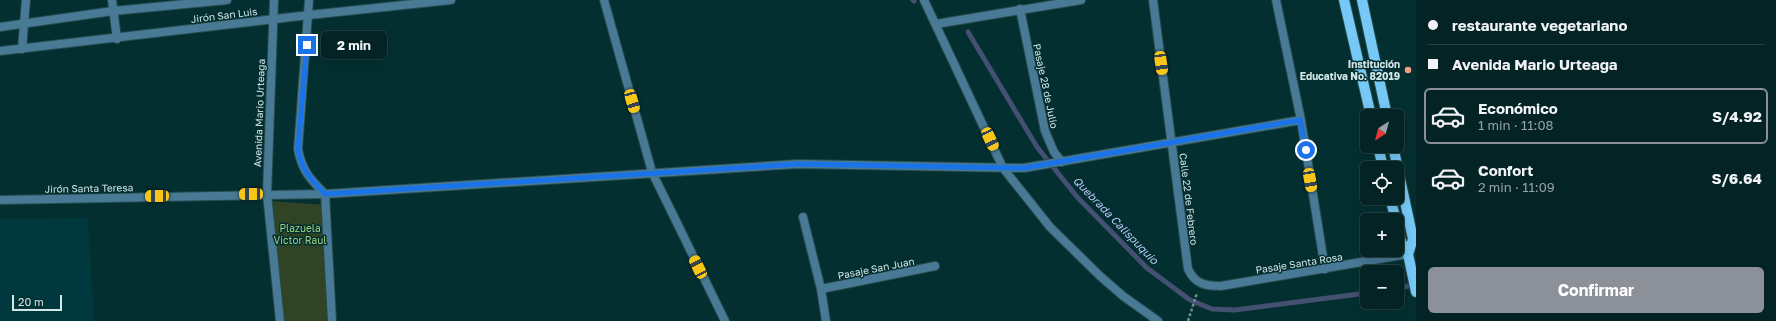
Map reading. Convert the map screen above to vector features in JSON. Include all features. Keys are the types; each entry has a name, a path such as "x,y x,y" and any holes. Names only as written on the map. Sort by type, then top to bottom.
{"main road":[{"path":"1344,0 1369,109"},
{"path":"1362,0 1385,109"},
{"path":"1395,153 1413,239 1408,254"},
{"path":"1404,247 1408,254 1416,292"}],"street":[{"path":"22,49 26,0"},
{"path":"112,0 117,39"},
{"name":"Jirón San Luis","path":"0,27 113,11 227,0"},
{"name":"Avenida Mario Urteaga","path":"274,0 272,20 267,194 280,321"},
{"path":"309,0 298,149 300,162 305,173 325,194 332,321"},
{"name":"Jirón San Luis","path":"0,51 117,39 309,15 451,0"},
{"path":"604,0 652,172 724,321"},
{"path":"924,0 1003,168 1050,227 1100,276 1155,320"},
{"path":"936,24 1081,0"},
{"name":"Calle 22 de Febrero","path":"1153,0 1188,269 1195,279"},
{"path":"1276,0 1300,120 1325,269"},
{"name":"Pasaje 28 de Julio","path":"1020,10 1045,131 1054,152 1062,162"},
{"name":"Jirón Santa Teresa","path":"0,200 325,194 652,172 798,164 1003,168 1039,167 1172,141 1300,120"},
{"path":"803,217 821,290 826,321"},
{"name":"Pasaje Santa Rosa","path":"1195,279 1208,286 1221,286 1408,254"},
{"name":"Pasaje San Juan","path":"821,290 935,266"}],"path":[{"path":"1188,321 1197,294"}],"shaded area":[{"path":"88,218 94,321 0,321 0,219"}],"green space":[{"name":"Plazuela Victor Raul","path":"270,201 326,205 328,321 278,321"}],"waterway":[{"name":"Quebrada Calispuquio","path":"968,32 1037,147 1078,198 1147,268 1190,300 1212,309 1235,310 1360,294"},
{"name":"Quebrada Calispuquio","path":"1404,287 1415,284"}],"place":[{"name":"Institución Educativa No. 82019","path":"1408,70"}],"route":[{"path":"307,45 298,149 300,162 305,173 325,194 652,172 798,164 1039,167 1172,141 1300,120 1306,150"}]}
